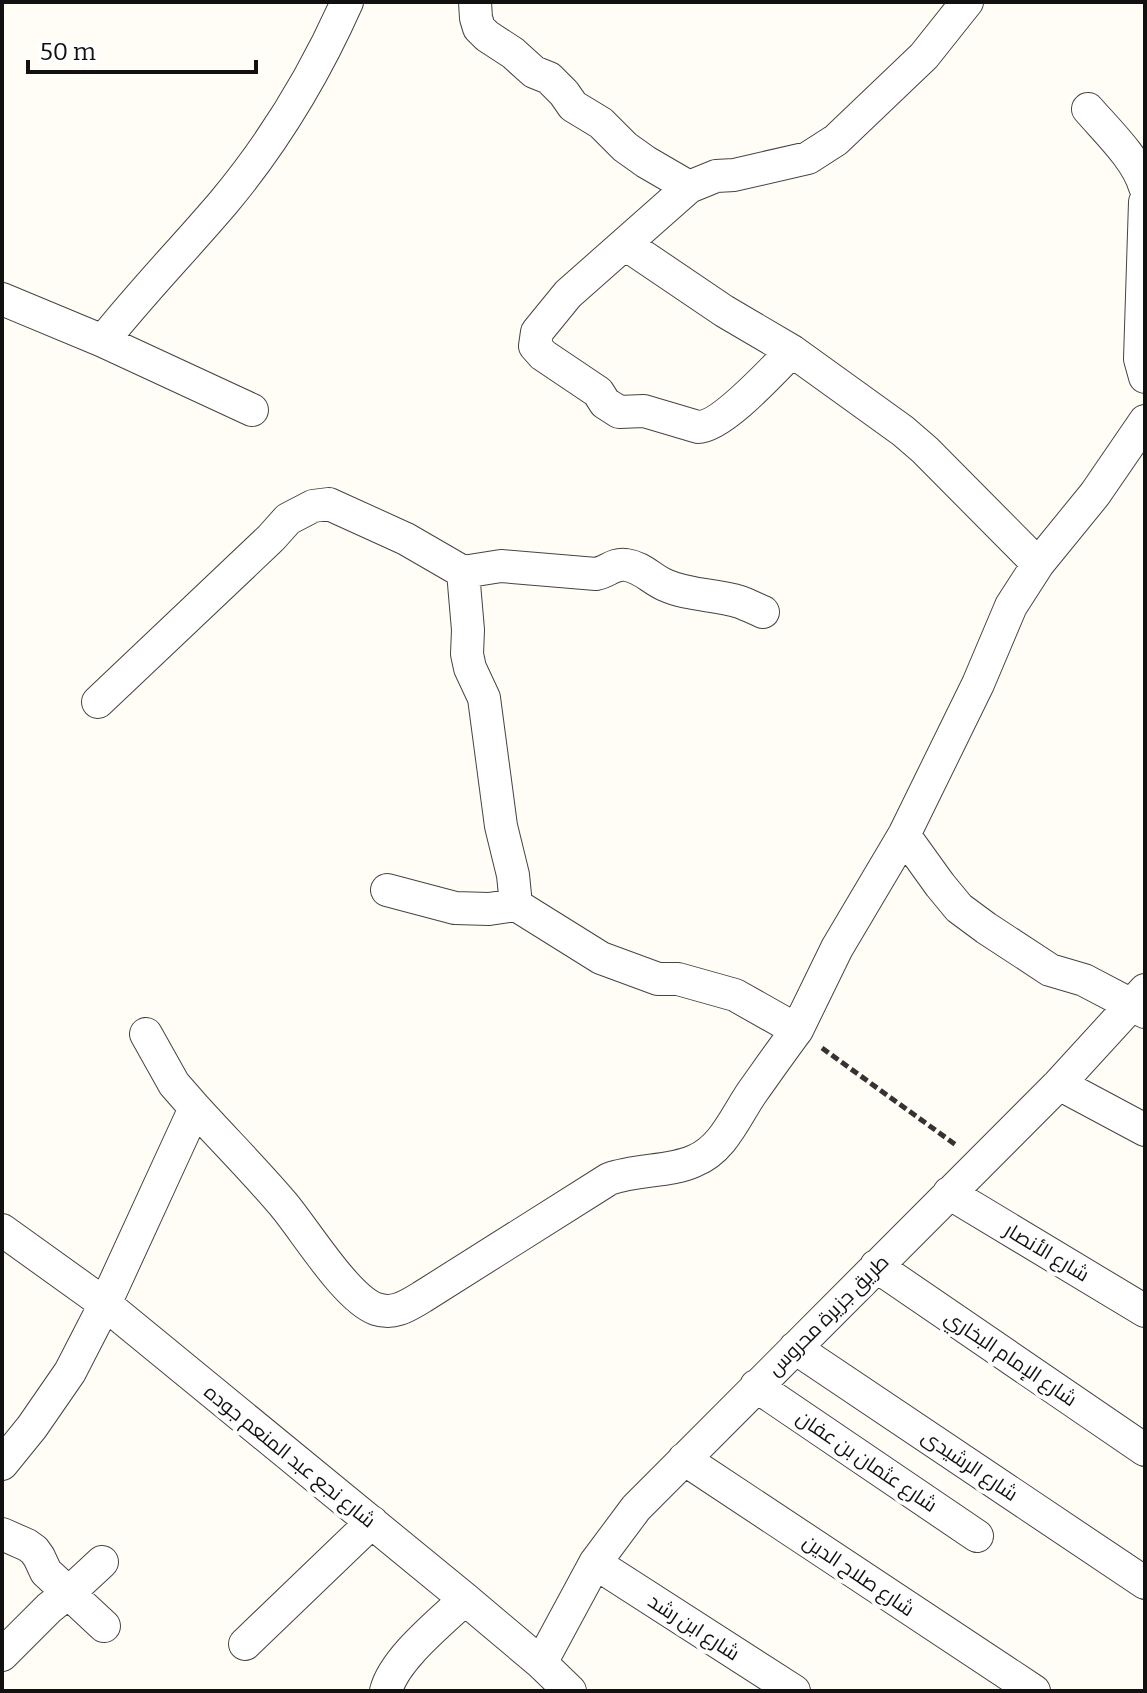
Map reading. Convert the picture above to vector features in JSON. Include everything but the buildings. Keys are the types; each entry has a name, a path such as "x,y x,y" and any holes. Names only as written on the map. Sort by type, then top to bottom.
{"street":[{"path":"103,341 261,154 308,83 347,2"},
{"path":"475,2 479,28 487,36 534,72 549,78 573,106 601,123 625,147 689,187"},
{"path":"792,351 735,405 707,427 698,427 644,411 626,413 612,409 598,392 543,355 535,346 535,339 537,332 568,294 689,187 716,176 794,163 836,140 924,56 967,2"},
{"path":"1088,109 1134,164 1142,175 1145,187"},
{"path":"1145,202 1140,359 1145,377"},
{"path":"625,244 724,311 792,351 903,431 1038,564"},
{"path":"2,299 103,341 252,410"},
{"path":"146,1034 174,1084 285,1206 343,1282 372,1307 388,1312 422,1297 609,1179 625,1173 691,1163 707,1155 718,1145 797,1030 837,948 904,835 978,684 1011,606 1038,564 1095,494 1145,421"},
{"path":"98,702 288,519 313,506 329,504 406,539 463,572 501,566 596,574 617,565 628,565 643,570 665,586 690,594 739,602 763,612"},
{"path":"463,572 467,654 484,698 501,826 513,875 516,905"},
{"path":"904,835 959,908 986,928 1050,970 1140,1003"},
{"path":"387,890 455,908 489,909 516,905 601,958 658,979 678,979 735,995 797,1030"},
{"name":"طريق جزيرة محروس","path":"541,1663 595,1563 636,1508 1140,1003"},
{"path":"1059,1084 1145,1130"},
{"path":"2,1464 70,1372 105,1304 195,1108"},
{"name":"شارع الأنصار","path":"949,1193 1145,1311"},
{"name":"شارع نجع عبد المنعم جوده","path":"2,1230 105,1304 465,1599 570,1691"},
{"name":"شارع الإمام البخاري","path":"876,1266 1145,1450"},
{"name":"شارع الرشيدى","path":"795,1348 1145,1583"},
{"name":"شارع عثمان بن عفان","path":"756,1386 977,1536"},
{"name":"شارع صلاح الدين","path":"684,1459 1034,1691"},
{"path":"245,1644 372,1522"},
{"path":"2,1534 34,1550 46,1572 104,1626"},
{"path":"2,1655 49,1608 102,1562"},
{"name":"شارع ابن رشد","path":"595,1563 794,1691"},
{"path":"386,1691 389,1680 410,1651 465,1599"}],"path":[{"path":"797,1030 979,1163"}]}
